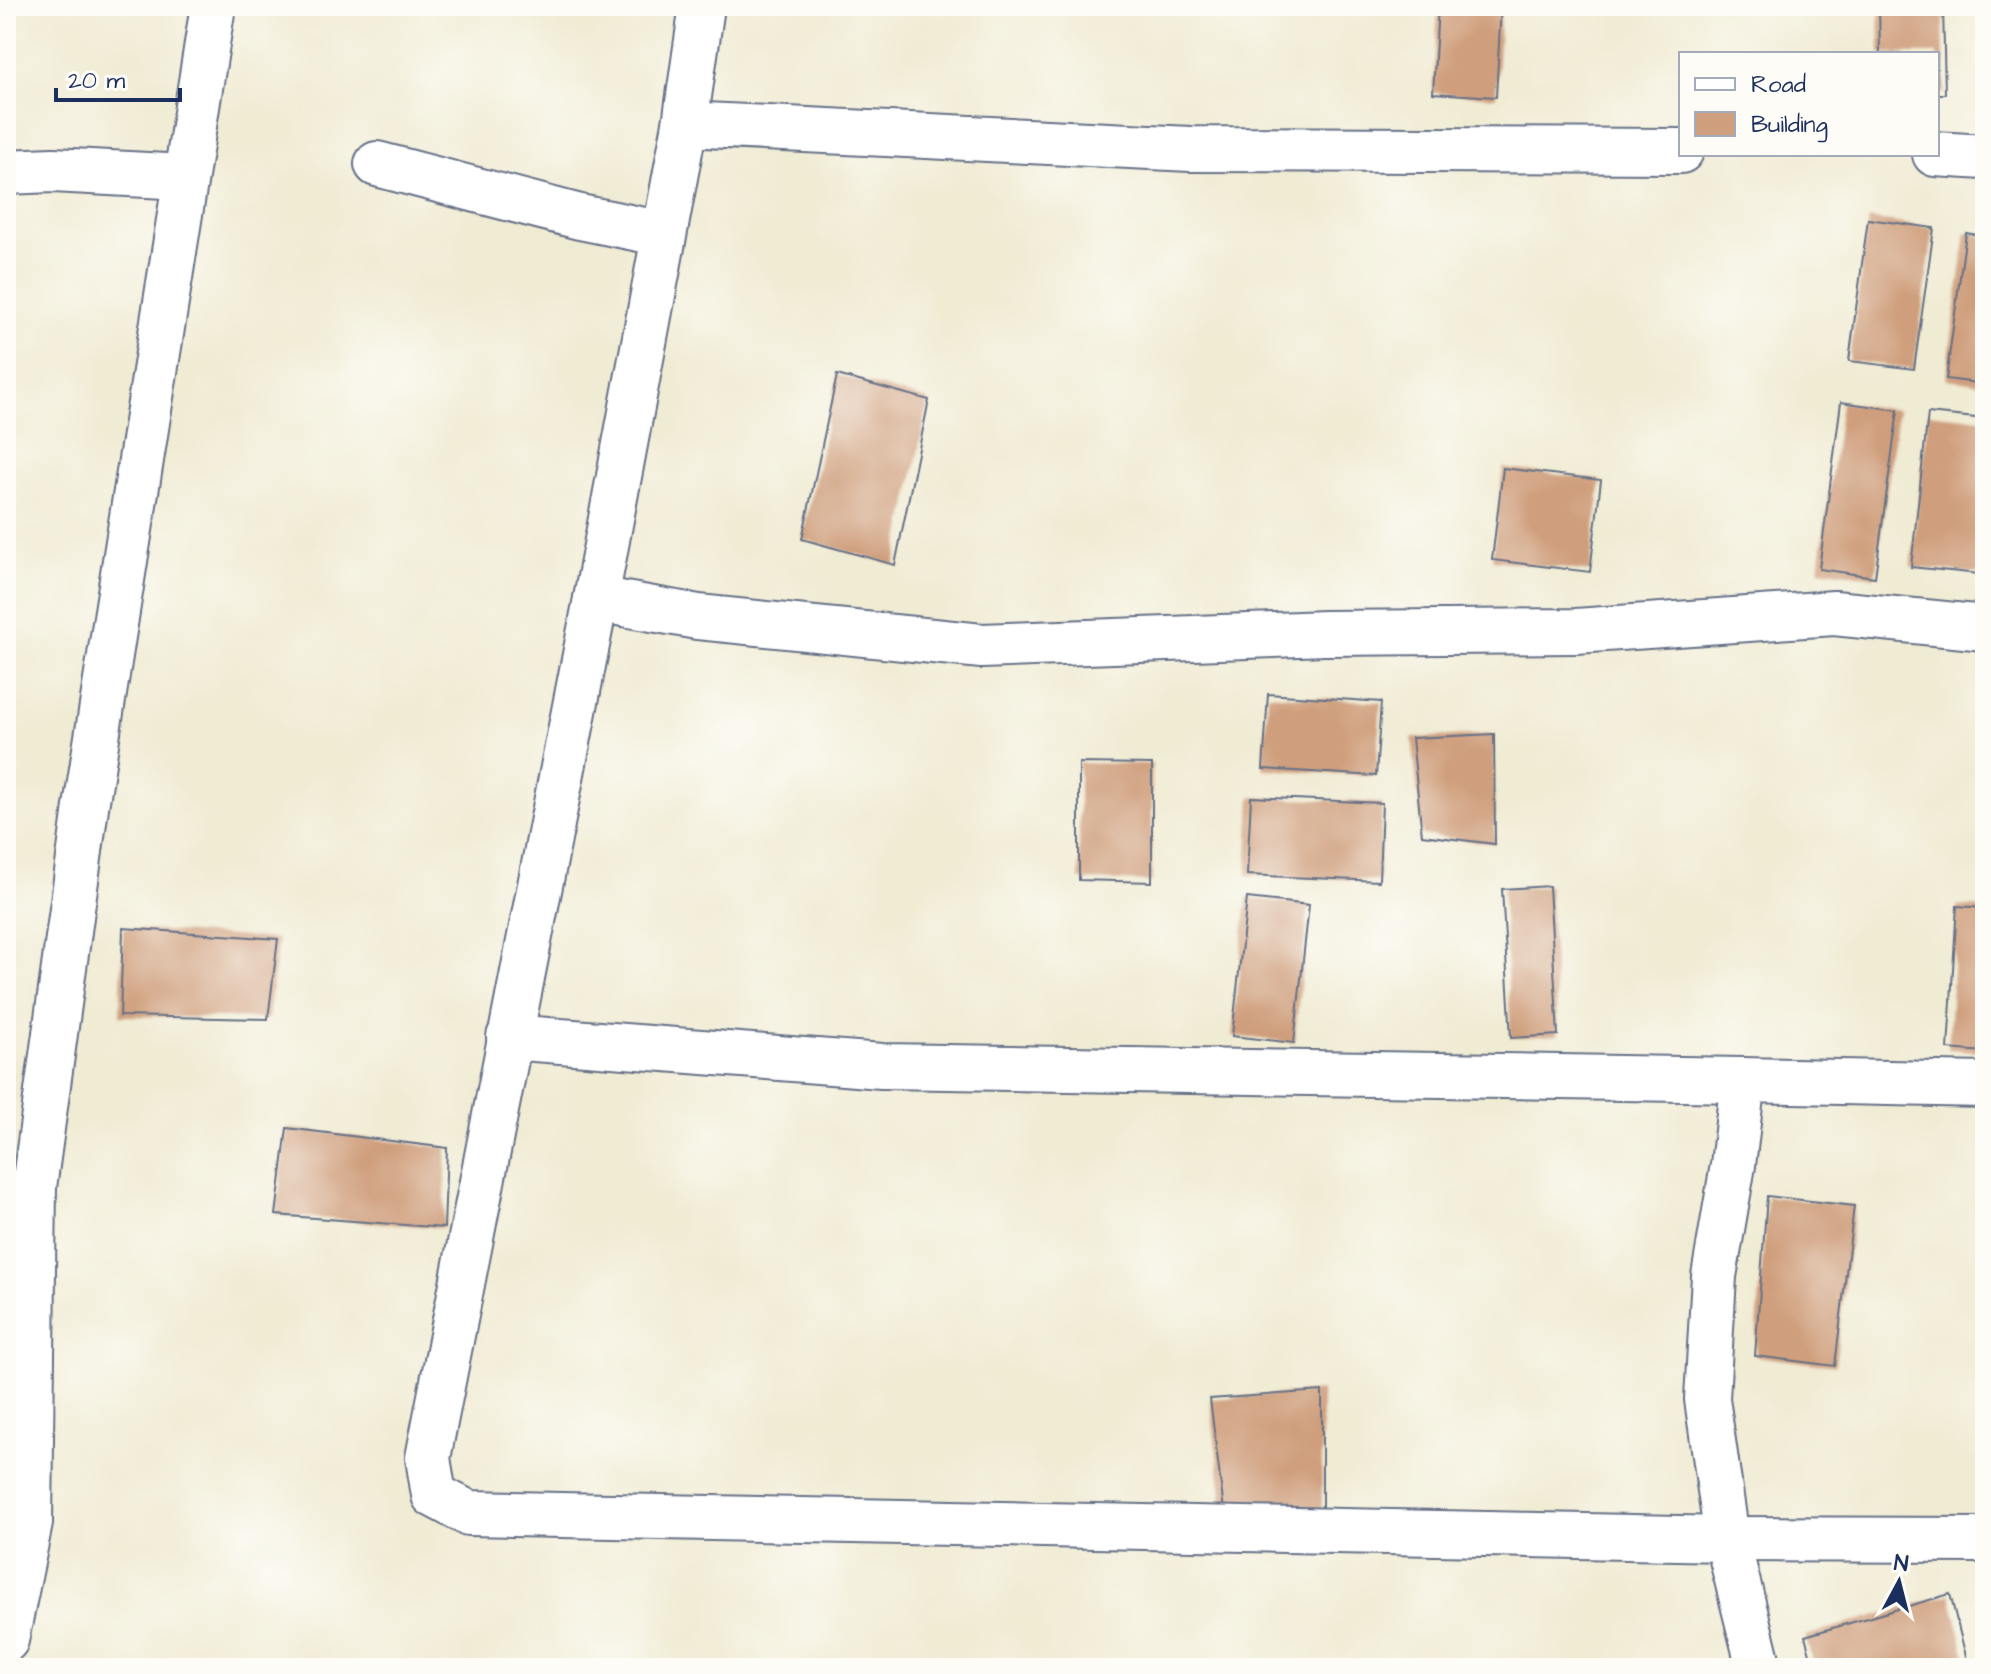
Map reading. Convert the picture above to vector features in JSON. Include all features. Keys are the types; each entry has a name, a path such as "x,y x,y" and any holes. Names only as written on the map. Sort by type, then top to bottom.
{"street":[{"path":"6,1640 30,1523 34,1187 86,807 213,6"},
{"path":"702,6 685,124 596,599 428,1458 434,1495 468,1513 1727,1539 1985,1540"},
{"path":"685,124 1191,149 1679,151"},
{"path":"1939,154 1985,157"},
{"path":"377,164 580,217 664,234"},
{"path":"6,172 53,170 185,177"},
{"path":"596,599 698,617 982,646 1325,633 1576,631 1834,613 1985,628"},
{"path":"509,1037 882,1066 1985,1085"},
{"path":"1743,1080 1733,1165 1714,1276 1707,1399 1727,1539 1759,1668"}],"building":[{"path":"1438,6 1501,6 1496,97 1433,93"},
{"path":"1879,6 1943,6 1945,94 1939,94 1939,52 1880,52"},
{"path":"1868,219 1934,228 1914,369 1849,361"},
{"path":"1966,233 1985,236 1985,384 1946,379"},
{"path":"837,375 929,400 895,565 802,539"},
{"path":"1841,402 1898,410 1875,577 1819,569"},
{"path":"1928,413 1985,419 1985,522 1979,574 1911,567"},
{"path":"1503,468 1601,480 1590,572 1492,560"},
{"path":"1268,694 1381,702 1376,776 1263,769"},
{"path":"1494,734 1495,844 1422,835 1412,738"},
{"path":"1079,763 1152,764 1152,882 1079,880"},
{"path":"1251,797 1382,803 1379,881 1247,875"},
{"path":"1549,886 1558,1035 1511,1038 1502,889"},
{"path":"1247,898 1309,905 1294,1043 1232,1036"},
{"path":"1957,906 1985,908 1985,1052 1948,1049"},
{"path":"123,928 278,939 268,1019 120,1016"},
{"path":"287,1128 447,1148 444,1228 276,1215"},
{"path":"1767,1196 1854,1206 1835,1366 1755,1356"},
{"path":"1322,1391 1322,1515 1225,1518 1210,1399"},
{"path":"1950,1594 1969,1668 1814,1668 1805,1636"}]}
